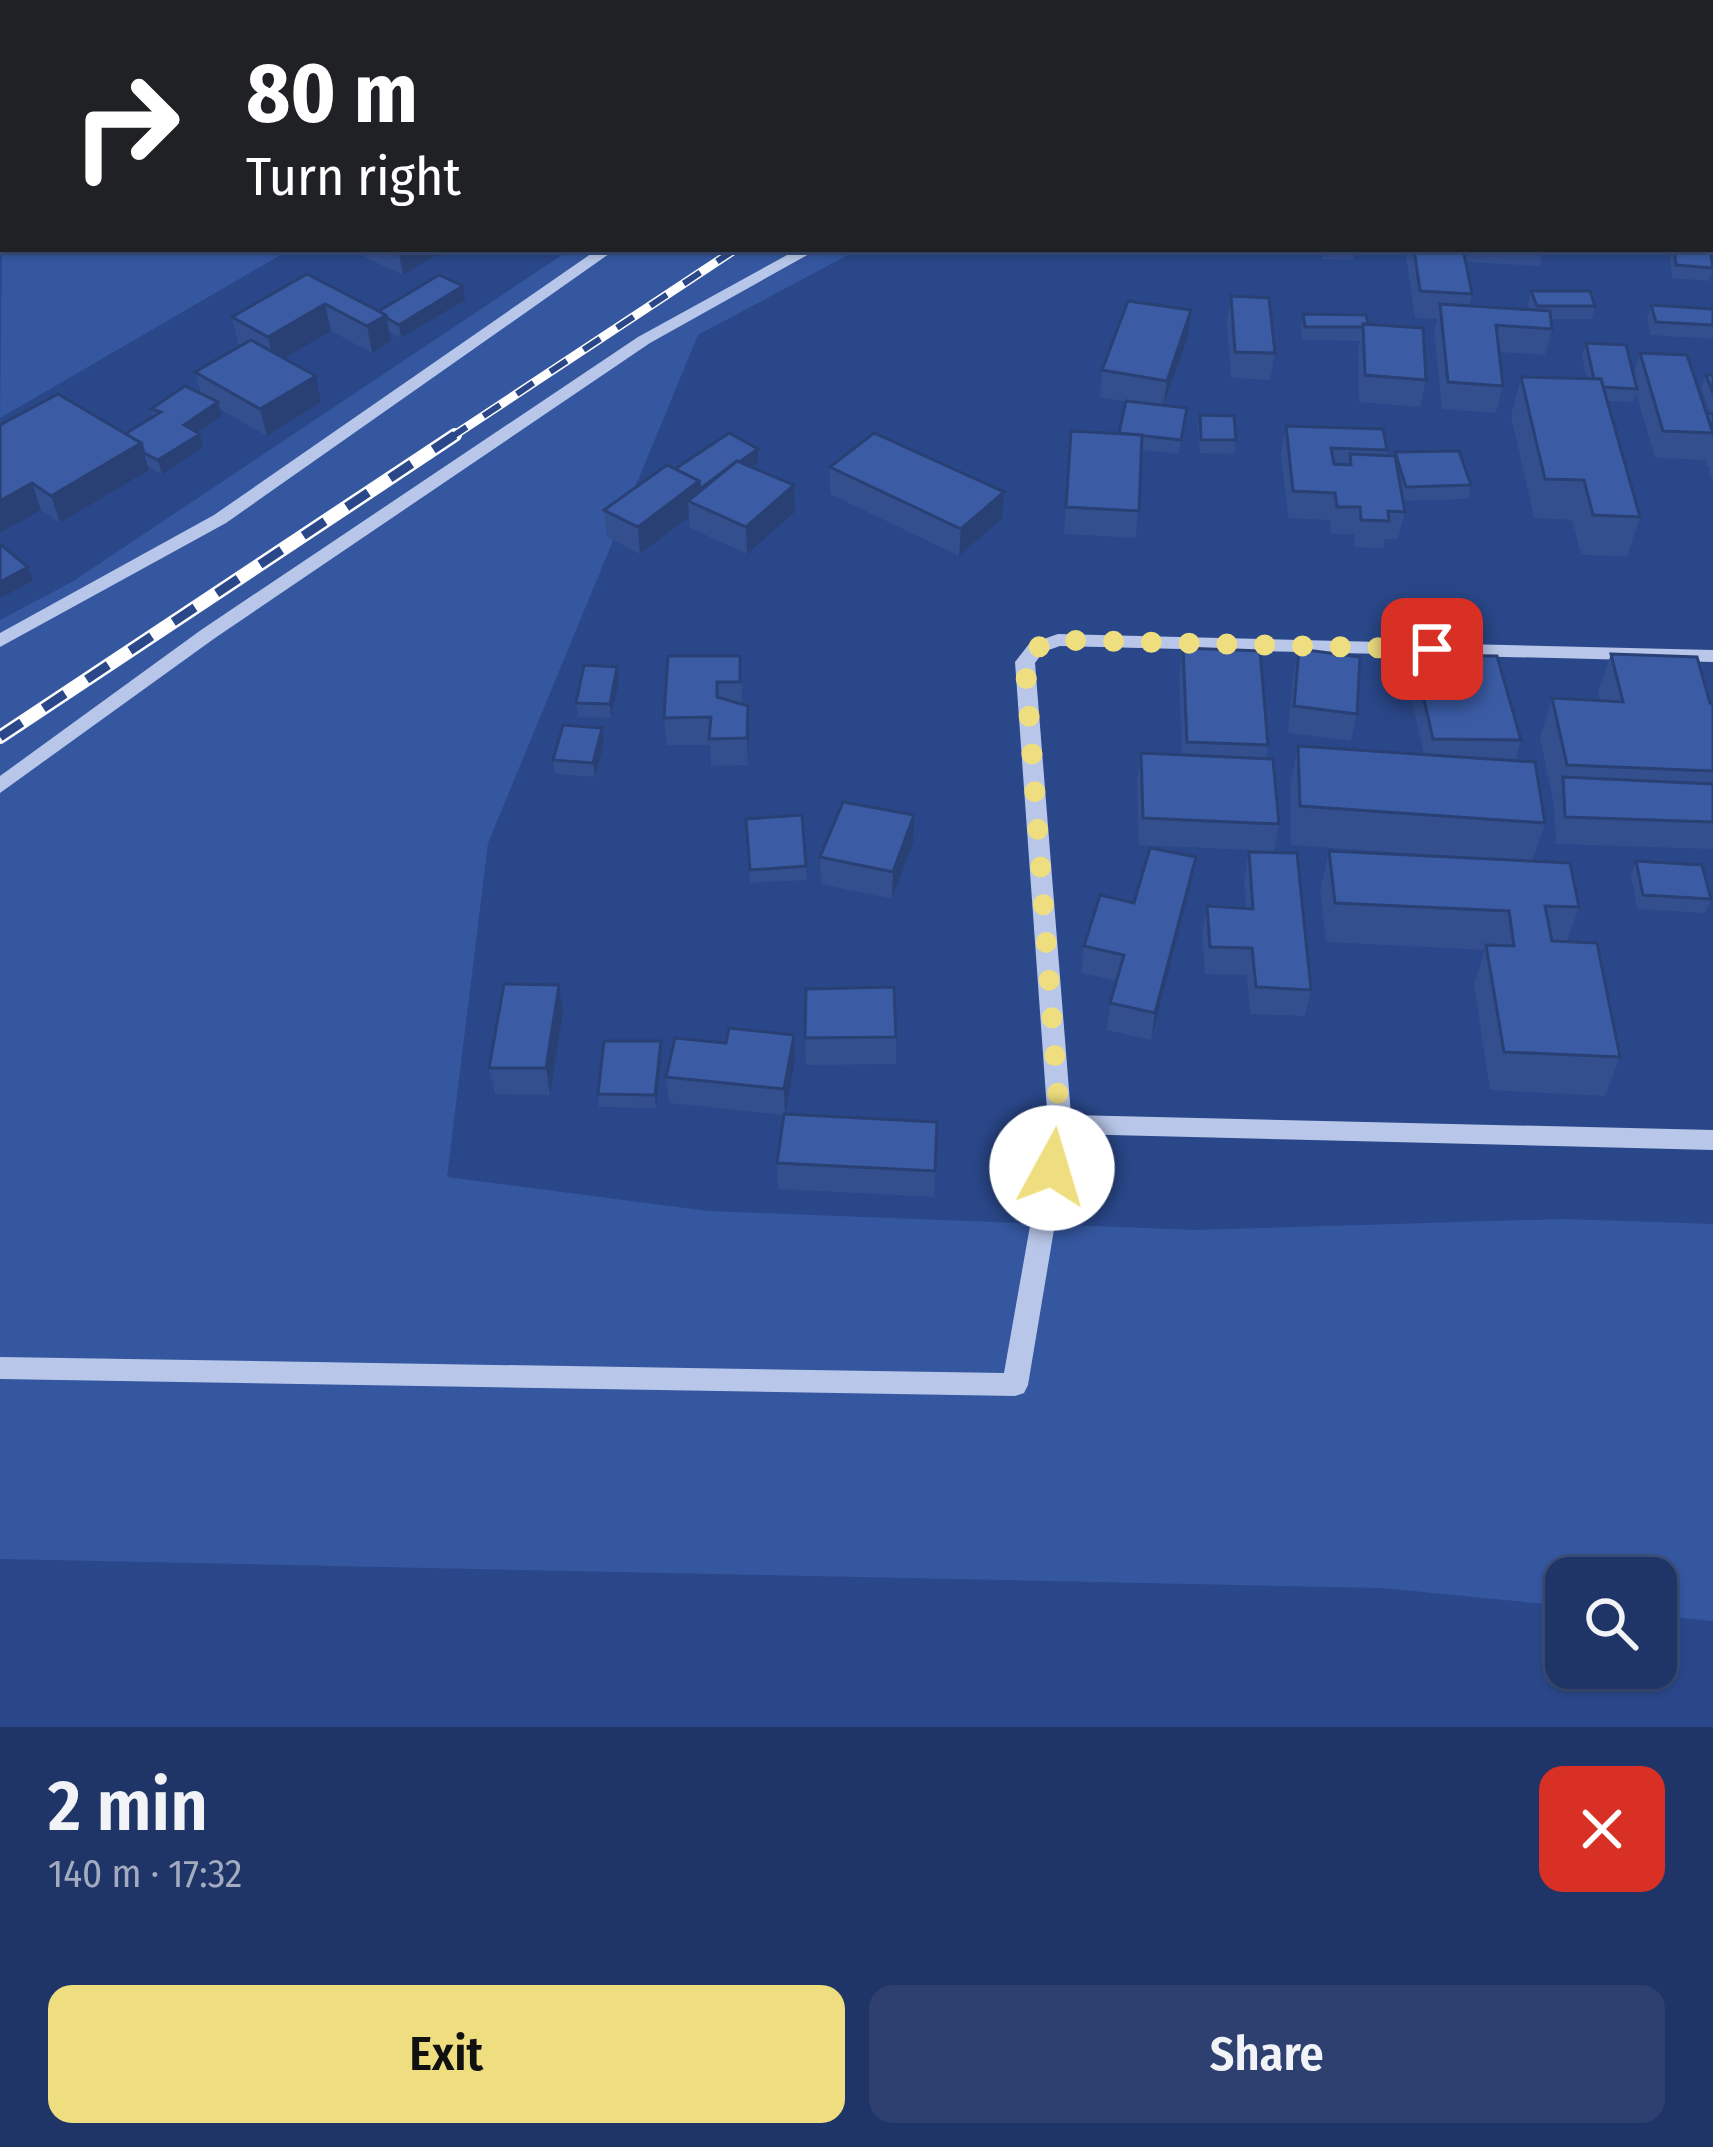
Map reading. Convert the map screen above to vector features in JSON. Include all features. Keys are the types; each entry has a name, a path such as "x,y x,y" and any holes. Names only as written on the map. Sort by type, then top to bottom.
{"street":[{"path":"0,641 220,519 604,252"},
{"path":"0,787 208,634 644,340 805,252"},
{"path":"0,1367 1015,1385 1060,1124 1025,662 1036,648 1058,640 1713,656"},
{"path":"1060,1124 1713,1140"}],"shaded area":[{"path":"2,252 286,252 0,418"},
{"path":"567,252 853,252 698,335 488,843 447,1177 708,1211 1196,1230 1563,1219 1713,1224 1713,1621 1677,1617 1677,1557 1545,1557 1545,1604 1382,1588 0,1559 0,620 72,582"}],"building":[{"path":"1414,252 1464,252 1472,294 1420,291"},
{"path":"1674,252 1710,252 1713,268 1676,265"},
{"path":"307,274 386,315 367,326 325,304 268,337 232,317"},
{"path":"439,275 463,286 399,325 379,311"},
{"path":"1531,291 1590,291 1595,306 1537,306"},
{"path":"1231,296 1269,298 1275,353 1235,352"},
{"path":"1128,301 1191,310 1167,381 1102,370"},
{"path":"1440,304 1550,311 1552,329 1496,325 1503,386 1448,382"},
{"path":"1651,305 1713,309 1713,325 1656,322"},
{"path":"1303,314 1366,315 1368,324 1305,327"},
{"path":"1363,324 1423,328 1426,380 1365,375"},
{"path":"251,340 316,376 260,409 195,372"},
{"path":"1586,343 1626,345 1637,389 1603,387 1601,379 1594,379"},
{"path":"1640,353 1687,355 1713,433 1663,431"},
{"path":"1521,377 1601,379 1640,517 1593,515 1584,480 1545,479"},
{"path":"185,386 218,402 184,425 200,434 158,460 125,434 161,412 151,409"},
{"path":"58,394 141,443 51,496 32,483 0,501 0,425"},
{"path":"1126,401 1187,408 1181,440 1119,433"},
{"path":"1200,415 1234,416 1236,440 1201,440"},
{"path":"1286,426 1383,429 1387,450 1331,448 1334,464 1351,465 1350,454 1395,456 1405,512 1388,511 1389,521 1361,520 1360,507 1337,507 1335,493 1293,491"},
{"path":"1071,431 1142,435 1139,511 1066,507"},
{"path":"729,433 758,449 700,489 699,481 675,469"},
{"path":"874,433 1004,492 961,529 830,467"},
{"path":"1459,451 1471,485 1406,487 1395,452"},
{"path":"737,461 794,485 746,527 688,501"},
{"path":"667,465 699,481 638,527 604,510"},
{"path":"0,544 28,567 0,582"},
{"path":"1183,648 1260,651 1268,745 1187,742"},
{"path":"1299,649 1360,657 1357,714 1294,706"},
{"path":"1611,654 1697,657 1713,703 1713,771 1567,765 1552,698 1623,702"},
{"path":"1414,655 1497,656 1521,740 1433,739"},
{"path":"668,656 740,656 740,682 717,682 717,697 748,706 747,738 709,739 711,717 664,718"},
{"path":"584,665 617,667 610,704 576,703"},
{"path":"563,725 602,728 593,763 553,760"},
{"path":"1298,746 1535,762 1545,823 1300,806"},
{"path":"1141,753 1273,759 1279,824 1143,818"},
{"path":"1563,777 1713,784 1713,822 1565,817"},
{"path":"843,802 914,815 893,872 820,857"},
{"path":"802,815 806,866 750,870 746,819"},
{"path":"1150,848 1196,857 1155,1013 1110,1003 1124,955 1084,946 1100,895 1134,903"},
{"path":"1329,851 1570,863 1579,907 1545,906 1552,941 1597,943 1620,1057 1504,1052 1486,945 1514,946 1509,911 1335,903"},
{"path":"1249,852 1297,853 1311,990 1256,987 1252,948 1210,947 1207,906 1253,909"},
{"path":"1636,861 1702,865 1711,899 1643,895"},
{"path":"504,984 559,985 546,1068 489,1068"},
{"path":"894,987 896,1037 805,1038 806,989"},
{"path":"729,1028 794,1035 784,1089 666,1077 675,1038 726,1043"},
{"path":"604,1041 661,1041 655,1095 598,1094"},
{"path":"784,1114 937,1122 935,1171 777,1163"}],"railway":[{"path":"450,438 731,252"},
{"path":"0,737 455,435"}],"route":[{"path":"1052,1168 1060,1124 1025,662 1036,648 1058,640 1432,649"}]}
